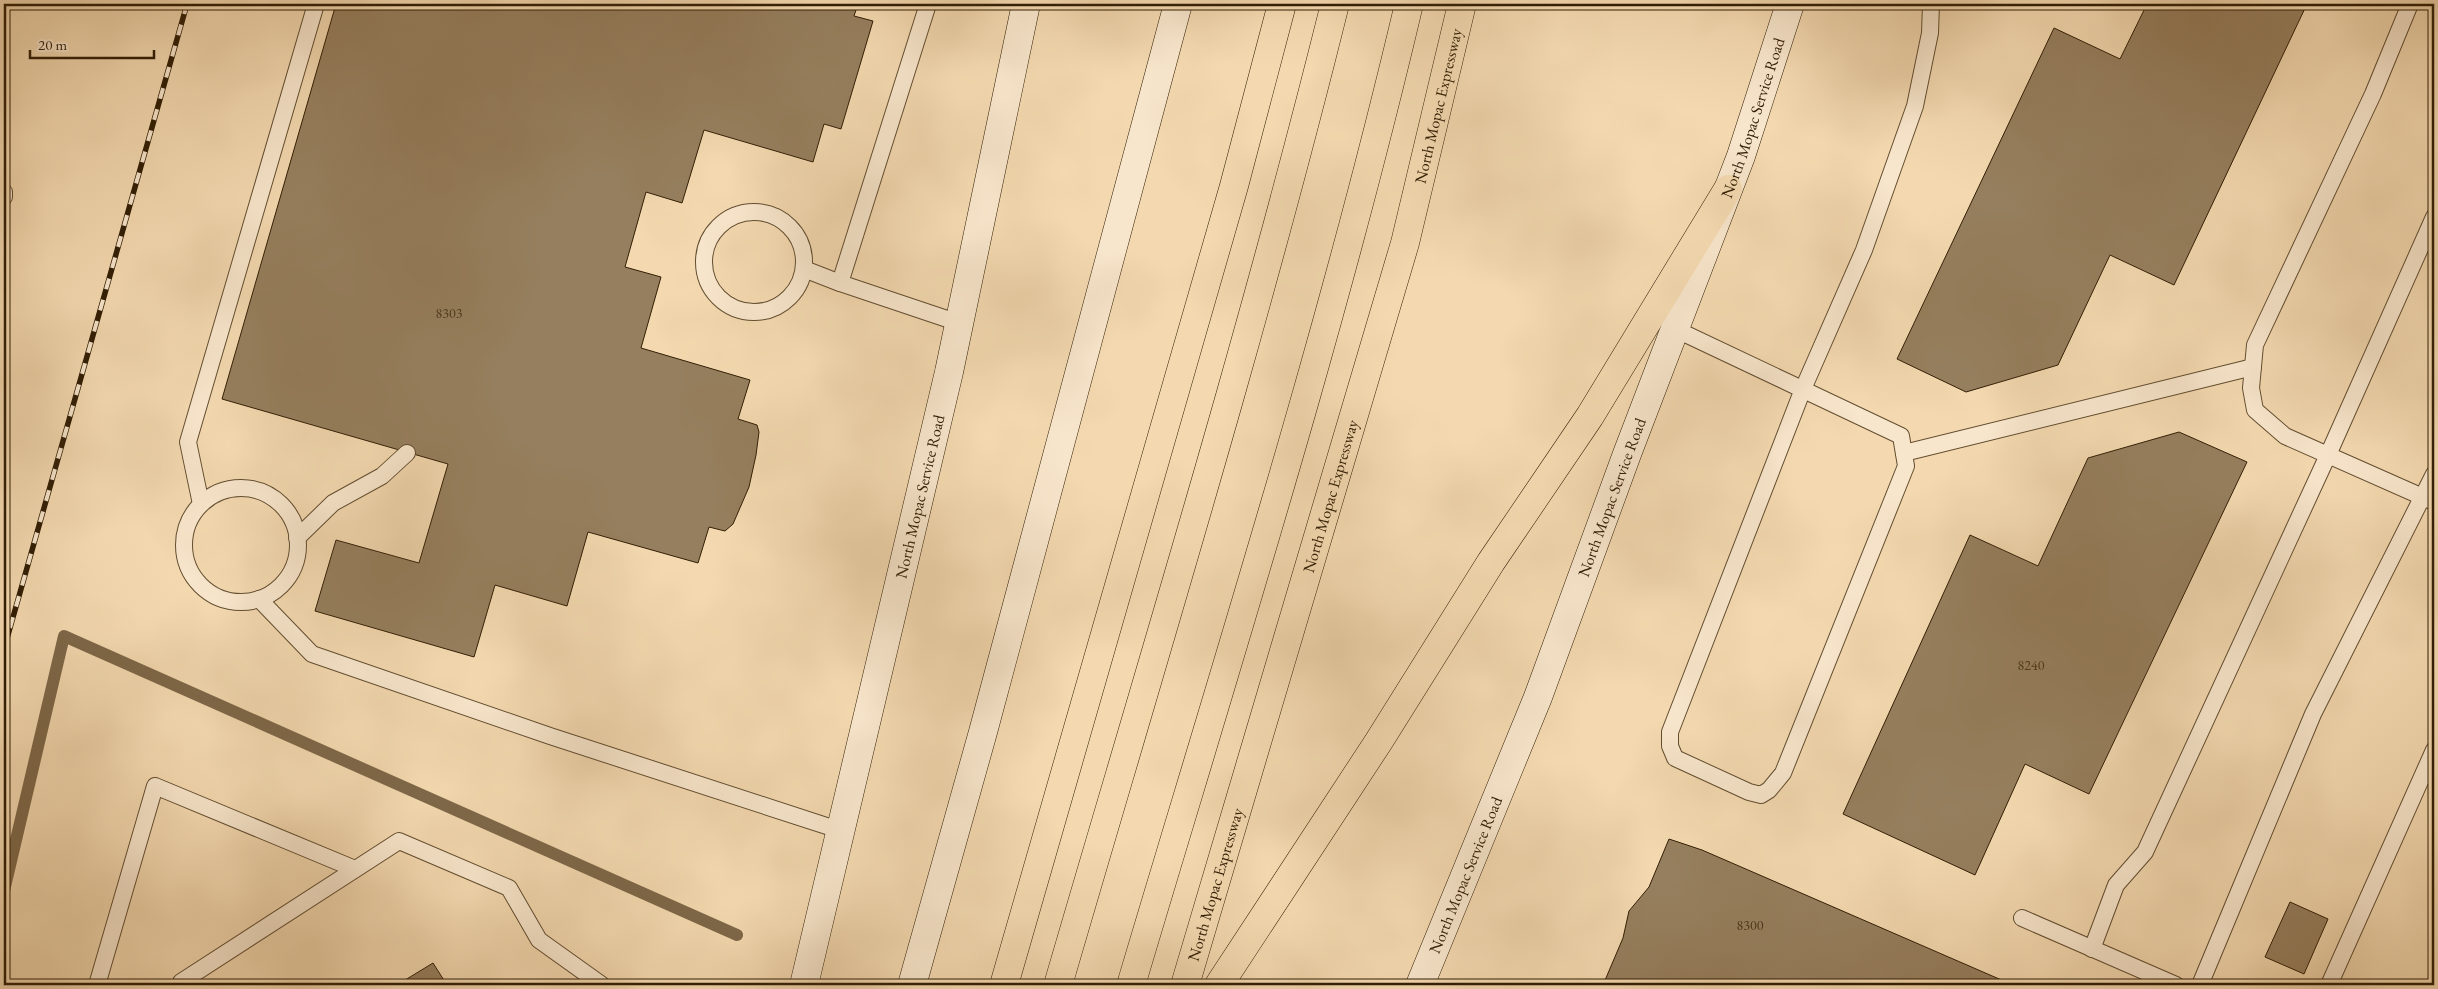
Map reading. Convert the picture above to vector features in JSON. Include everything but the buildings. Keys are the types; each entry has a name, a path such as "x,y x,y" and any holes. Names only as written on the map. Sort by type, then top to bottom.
{"highway":[{"path":"1004,985 1234,186 1282,4"},
{"path":"1058,985 1228,406 1303,132 1335,4"},
{"path":"1130,985 1297,429 1378,132 1409,4"},
{"name":"North Mopac Expressway","path":"1185,985 1405,244 1462,4"},
{"path":"1218,985 1379,741 1491,562 1590,416 1728,189"}],"main road":[{"name":"North Mopac Service Road","path":"804,985 842,831 959,323 1026,4"},
{"path":"912,985 983,732 1178,4"},
{"name":"North Mopac Service Road","path":"1420,985 1538,697 1741,156 1790,4"}],"lane":[{"path":"201,504 188,442 316,4"},
{"path":"840,283 928,4"},
{"path":"1675,328 1803,389 1901,436 1906,466 1783,773 1769,790 1761,795 1749,792 1675,758 1670,746 1670,732 1803,389 1864,250 1915,106 1930,33 1931,4"},
{"path":"2410,4 2373,94 2255,345 2251,388 2255,410 2285,436 2429,500"},
{"path":"4,192 4,197"},
{"path":"753,212 770,215 786,223 797,236 804,252 804,269 799,284 790,297 777,306 762,312 747,311 732,307 718,298 709,285 705,270 704,254 710,238 721,224 736,216 753,212"},
{"path":"2092,949 2116,885 2146,852 2328,455 2434,217"},
{"path":"804,269 959,323"},
{"path":"1904,453 2253,367"},
{"path":"297,538 333,503 382,476 407,454"},
{"path":"2200,985 2313,714 2429,500 2434,474"},
{"path":"233,489 251,489 268,495 282,506 293,521 297,538 297,557 289,575 277,590 260,599 240,603 220,599 204,589 191,574 184,555 184,536 190,519 201,504 215,494 233,489"},
{"path":"260,599 312,654 550,736 842,831"},
{"path":"2328,985 2434,750"},
{"path":"97,985 155,786 356,869"},
{"path":"178,984 399,841 509,888 539,940 602,985"},
{"path":"2022,918 2176,985"}],"waterway":[{"path":"4,891 64,636 737,935"}],"railway":[{"path":"4,649 187,4"}]}
